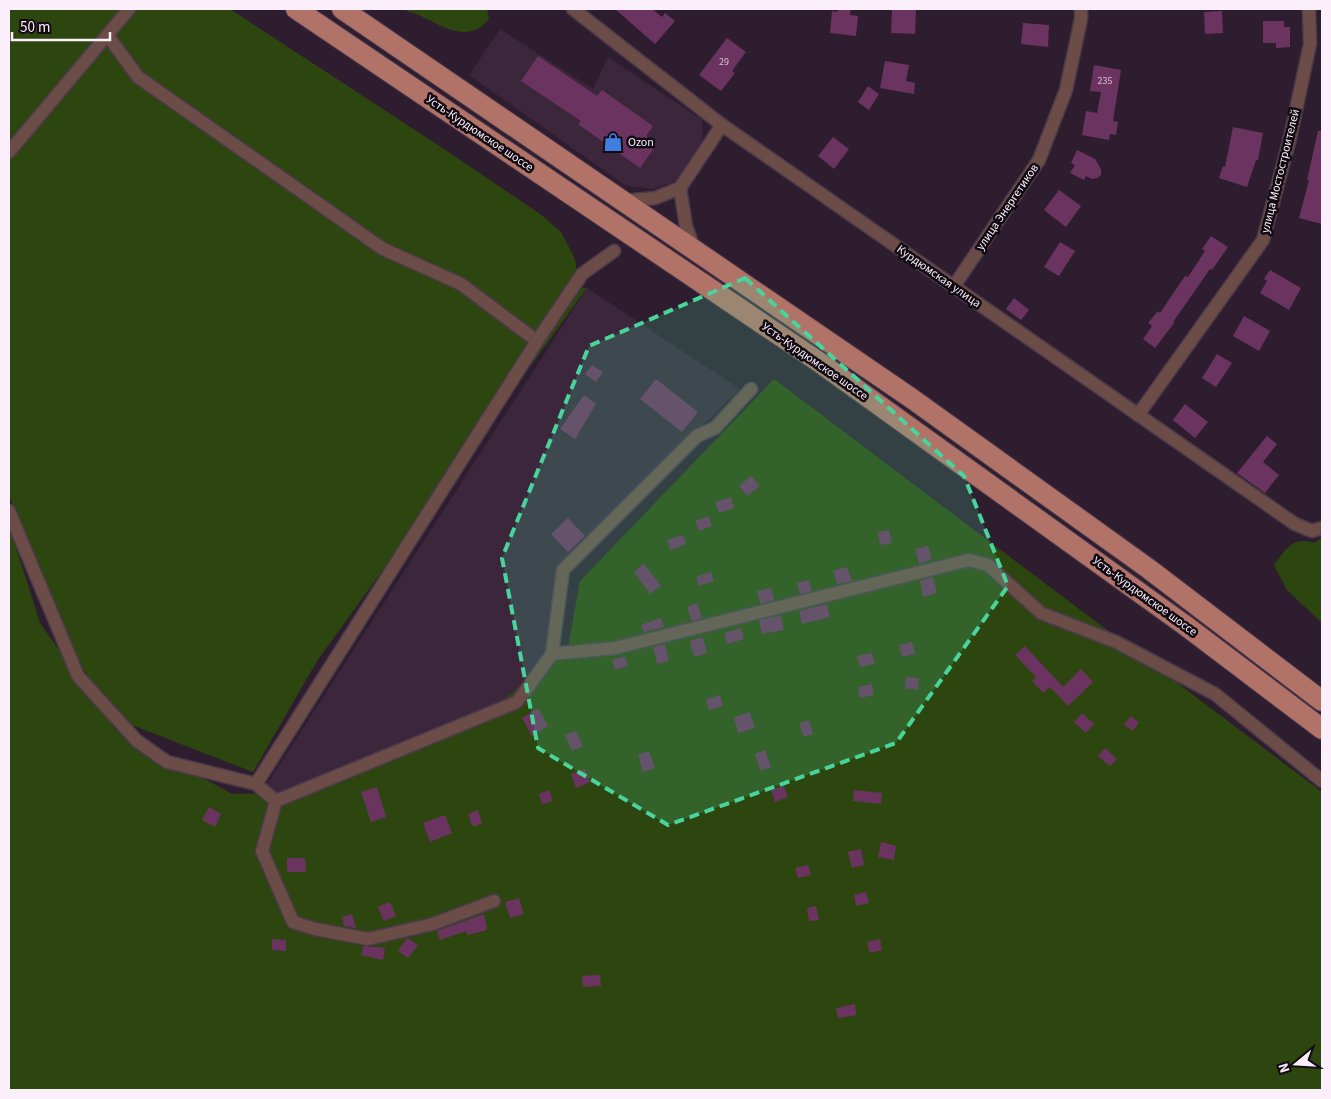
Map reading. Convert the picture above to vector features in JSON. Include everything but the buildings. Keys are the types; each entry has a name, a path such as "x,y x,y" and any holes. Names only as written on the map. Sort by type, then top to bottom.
{"main road":[{"name":"Усть-Курдюмское шоссе","path":"296,9 810,357 1186,626 1322,729"},
{"name":"Усть-Курдюмское шоссе","path":"342,9 935,415 1149,569 1322,701"}],"street":[{"path":"9,152 129,9"},
{"name":"Курдюмская улица","path":"574,9 722,125 1295,524 1317,530"},
{"name":"улица Энергетиков","path":"954,286 1039,160 1066,90 1081,19 1081,9"},
{"name":"улица Мостостроителей","path":"1138,415 1263,240 1290,138 1310,44 1309,9"},
{"path":"108,36 138,77 382,249 461,284 537,341"},
{"path":"621,201 654,198 680,188 722,125"},
{"path":"680,188 686,226 695,251"},
{"path":"256,784 537,341 582,274 614,251"},
{"path":"276,801 517,702 552,654 563,570 697,436 715,428 751,389"},
{"path":"9,511 78,676 137,741 167,762 256,784 276,801"},
{"path":"552,654 614,648 969,560 988,565 1041,613 1116,642 1215,694 1322,781"},
{"path":"276,801 262,851 292,922 314,929 368,939 433,924 494,900"}],"highlighted area":[{"path":"745,278 964,476 1008,586 896,743 668,825 538,748 502,558 589,346"}],"shaded area":[{"path":"500,29 593,89 608,57 702,120 703,139 676,181 653,189 626,186 469,75"},
{"path":"587,288 740,389 557,570 548,652 510,701 277,796 267,784"}],"green space":[{"path":"9,9 230,9 540,214 561,232 572,253 576,263 576,273 570,286 587,288 317,661 253,772 119,720 48,619 9,494"},
{"path":"403,9 487,9 489,19 473,31 464,32 438,25"},
{"path":"774,379 1322,792 1322,1090 9,1090 9,525 40,623 116,730 232,794 312,792 467,729 568,647 580,581"},
{"path":"1322,537 1322,623 1287,590 1274,565 1291,545 1301,541 1314,543"}],"place":[{"name":"Ozon","path":"613,142"}]}
